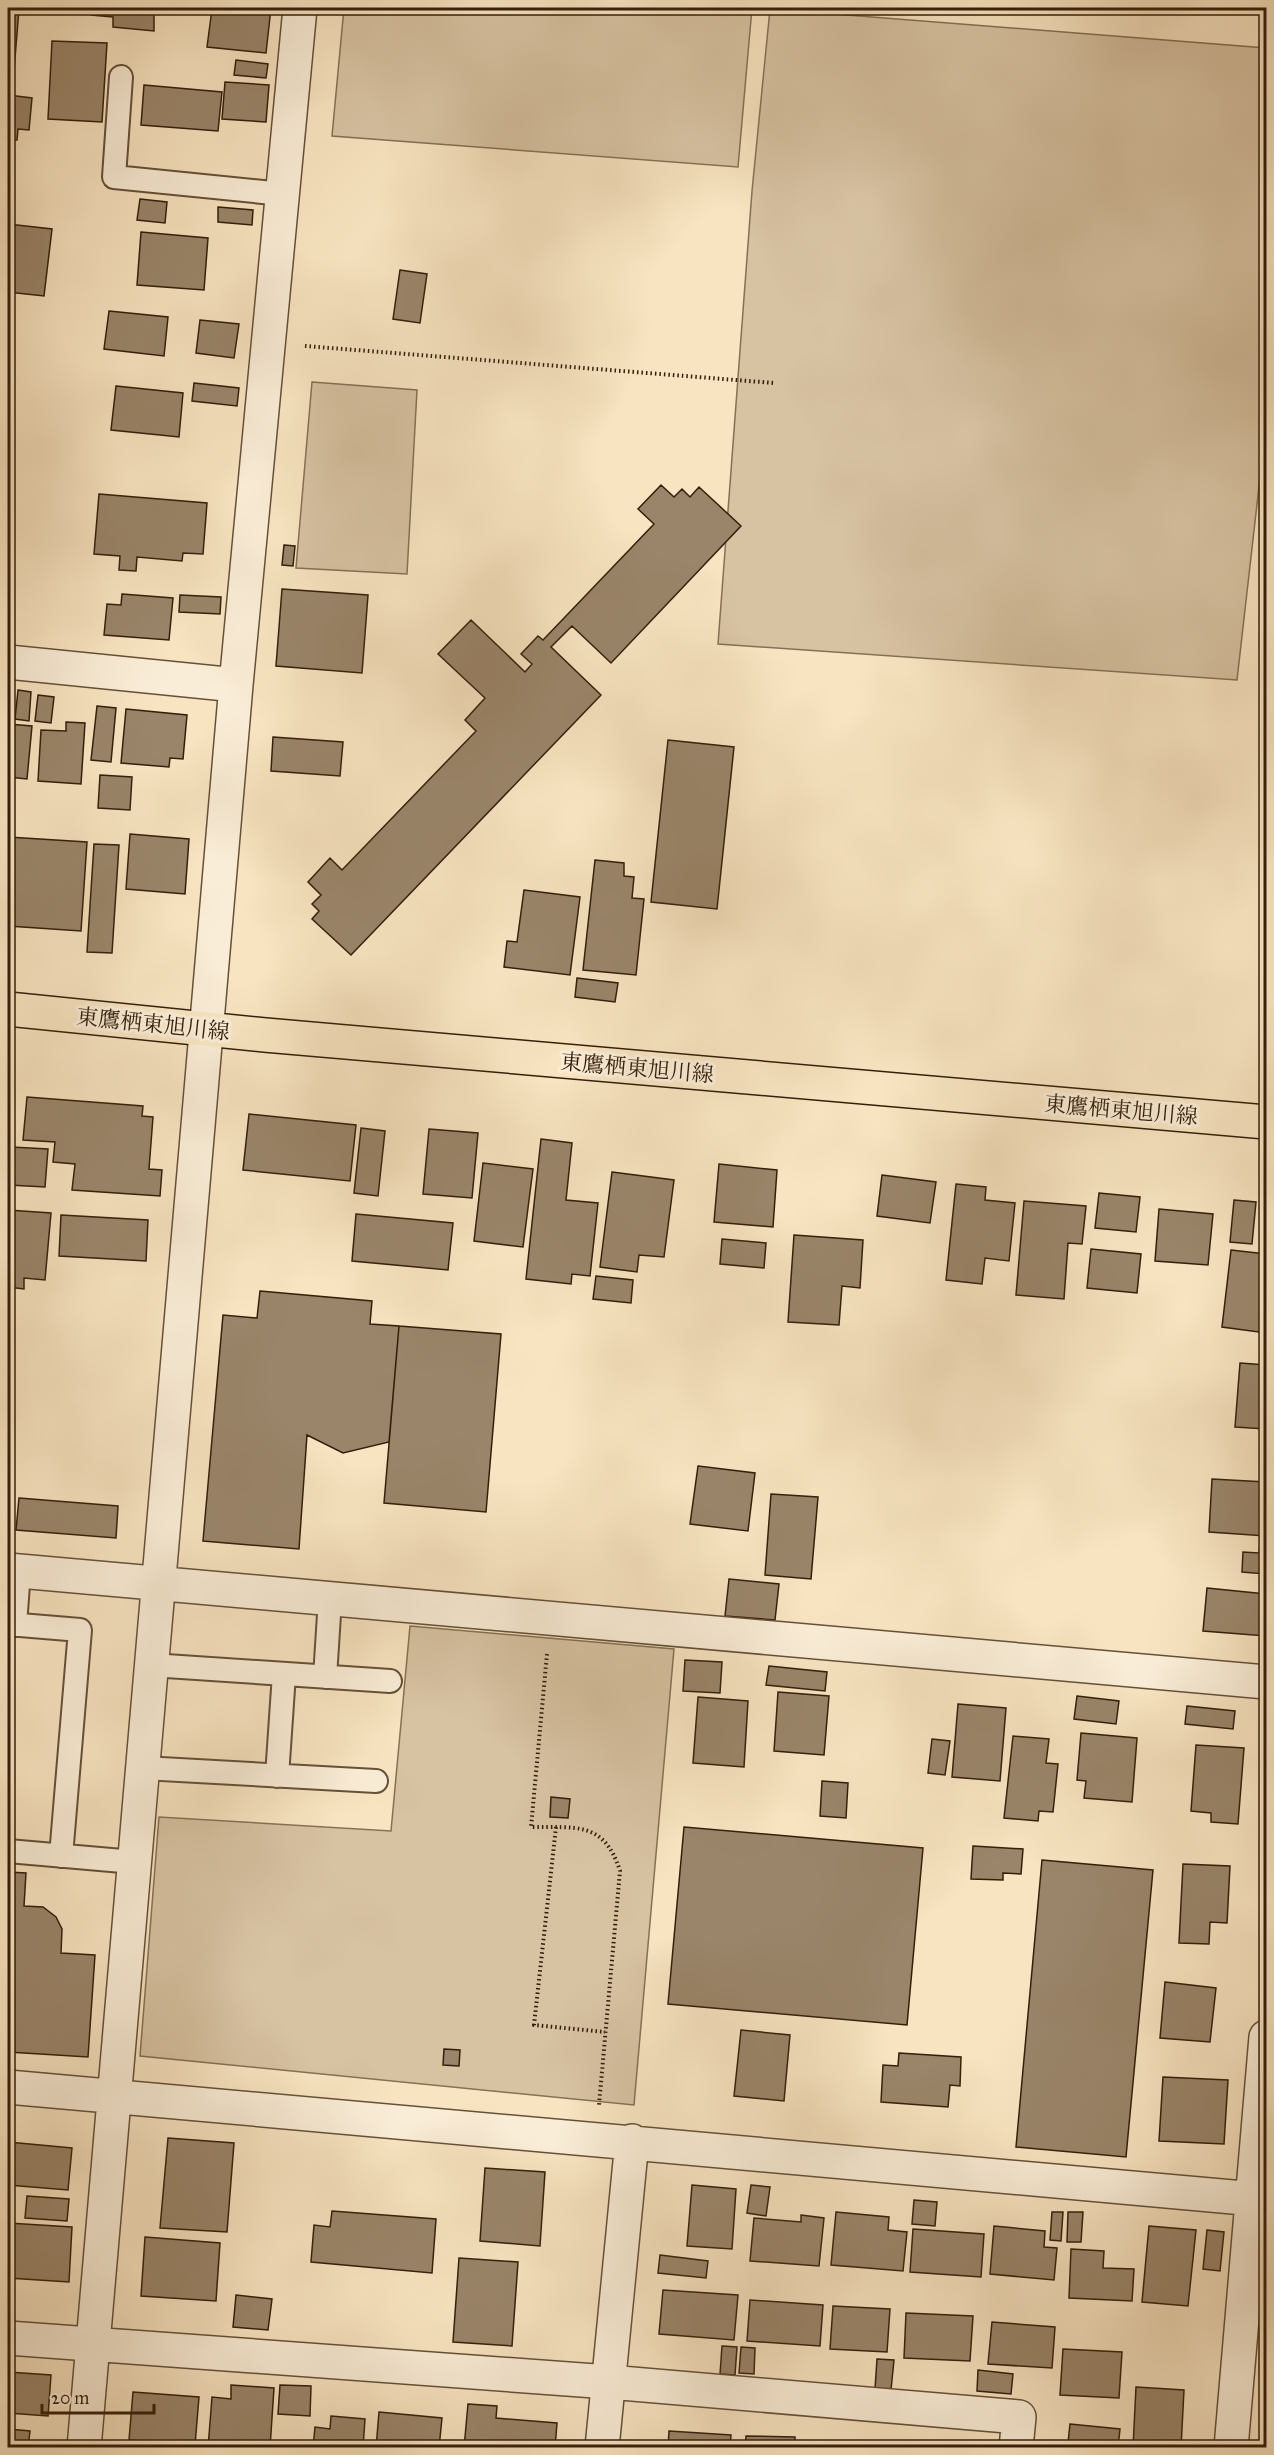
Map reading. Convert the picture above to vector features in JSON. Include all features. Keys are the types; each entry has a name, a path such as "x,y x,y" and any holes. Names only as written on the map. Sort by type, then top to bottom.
{"main road":[{"name":"東鷹栖東旭川線","path":"8,1009 296,1038 1266,1122"}],"street":[{"path":"84,2448 236,686 300,8"},
{"path":"8,662 236,686"},
{"path":"13,1570 159,1585 1266,1682"},
{"path":"1231,2448 1259,2199 1266,2037"},
{"path":"8,2087 632,2141 1259,2199"},
{"path":"602,2448 632,2141"},
{"path":"8,2338 609,2382 1019,2417 1016,2448"}],"lane":[{"path":"121,77 114,177 283,194"},
{"path":"13,1570 11,1625 80,1630 61,1856"},
{"path":"325,1677 330,1599"},
{"path":"151,1665 390,1681"},
{"path":"277,1776 284,1674"},
{"path":"142,1768 376,1781"},
{"path":"8,1851 134,1862"}],"path":[{"path":"268,343 774,384"},
{"path":"550,1619 531,1827 582,1827 597,1835 614,1851 620,1870 596,2138"},
{"path":"556,1827 534,2025 605,2032"}],"shaded area":[{"path":"344,8 752,8 738,167 332,136"},
{"path":"770,9 1266,48 1266,425 1237,680 718,644 752,191"},
{"path":"312,382 417,390 407,574 296,568"},
{"path":"410,1626 674,1649 634,2105 140,2056 159,1817 391,1831"}],"building":[{"path":"8,8 19,9 13,83 8,83"},
{"path":"92,8 154,8 154,31 113,27 113,17 91,15"},
{"path":"237,8 271,8 266,53 207,47 212,9 236,11"},
{"path":"52,41 107,43 102,122 48,119"},
{"path":"236,60 268,64 266,78 234,75"},
{"path":"225,82 269,85 266,122 222,119"},
{"path":"144,85 222,92 218,131 141,125"},
{"path":"8,95 32,98 29,130 18,129 17,140 8,139"},
{"path":"140,199 167,202 165,223 137,220"},
{"path":"218,207 253,210 252,225 218,222"},
{"path":"8,224 52,229 44,296 8,292"},
{"path":"141,232 208,238 204,290 137,285"},
{"path":"400,270 427,274 420,323 393,319"},
{"path":"109,311 168,317 164,356 104,349"},
{"path":"200,320 239,324 234,358 196,353"},
{"path":"194,383 239,388 237,406 192,401"},
{"path":"116,386 183,393 179,437 111,430"},
{"path":"661,485 674,497 682,489 690,497 699,487 741,526 611,663 572,626 551,647 601,695 351,955 312,919 319,911 312,904 321,895 308,882 330,858 342,870 476,731 465,720 485,698 438,654 471,620 525,672 532,664 521,654 538,636 543,640 654,524 638,509"},
{"path":"99,494 207,503 203,554 183,553 182,561 137,557 136,571 119,570 120,556 94,554"},
{"path":"284,545 295,546 293,566 282,565"},
{"path":"282,589 368,595 362,673 276,666"},
{"path":"122,594 173,598 169,640 104,635 107,604 121,605"},
{"path":"180,595 221,597 220,614 179,612"},
{"path":"18,690 31,692 29,721 15,719"},
{"path":"38,695 54,697 51,723 35,721"},
{"path":"97,706 116,708 111,762 91,760"},
{"path":"126,709 187,715 183,759 170,758 169,767 121,763"},
{"path":"66,722 85,723 81,784 38,781 41,730 66,731"},
{"path":"8,724 32,726 27,779 8,777"},
{"path":"273,737 343,742 340,776 271,771"},
{"path":"668,740 734,747 717,909 651,902"},
{"path":"100,775 132,777 130,810 98,808"},
{"path":"130,834 189,839 185,894 126,889"},
{"path":"8,837 87,842 81,931 8,926"},
{"path":"94,844 119,845 112,953 87,952"},
{"path":"595,860 624,863 624,876 634,877 632,898 644,899 636,975 583,970"},
{"path":"524,890 580,897 570,975 504,967 507,941 517,942"},
{"path":"577,978 618,983 615,1002 575,997"},
{"path":"27,1097 143,1106 142,1116 153,1117 149,1169 162,1170 160,1196 72,1190 75,1164 53,1162 55,1142 23,1140"},
{"path":"249,1114 356,1125 350,1181 243,1170"},
{"path":"361,1128 385,1131 378,1196 354,1193"},
{"path":"429,1129 478,1133 472,1198 423,1194"},
{"path":"541,1139 572,1143 566,1200 598,1203 590,1276 572,1274 571,1284 526,1279"},
{"path":"11,1147 48,1149 45,1187 9,1185"},
{"path":"483,1163 533,1169 523,1247 474,1241"},
{"path":"719,1164 777,1170 773,1227 714,1222"},
{"path":"612,1172 674,1180 664,1257 639,1255 637,1272 600,1267"},
{"path":"882,1175 936,1182 930,1223 877,1216"},
{"path":"956,1184 986,1187 985,1200 1015,1203 1009,1261 985,1258 982,1284 946,1280"},
{"path":"1099,1193 1140,1197 1136,1232 1095,1228"},
{"path":"1234,1200 1256,1202 1252,1244 1230,1242"},
{"path":"1024,1201 1086,1206 1082,1244 1068,1243 1064,1299 1016,1295"},
{"path":"1159,1209 1213,1214 1208,1265 1155,1261"},
{"path":"8,1210 51,1213 45,1280 24,1278 24,1289 8,1287"},
{"path":"356,1214 453,1223 448,1270 352,1261"},
{"path":"61,1215 148,1220 146,1261 59,1256"},
{"path":"794,1235 863,1240 860,1288 842,1286 839,1325 788,1322"},
{"path":"722,1239 766,1243 764,1268 720,1264"},
{"path":"1091,1249 1141,1254 1137,1293 1087,1288"},
{"path":"1231,1250 1266,1254 1266,1333 1222,1327"},
{"path":"596,1276 633,1280 631,1303 593,1299"},
{"path":"260,1291 372,1301 370,1324 399,1326 389,1442 343,1453 307,1435 299,1549 203,1541 223,1315 257,1318"},
{"path":"399,1326 501,1334 486,1512 384,1503"},
{"path":"1240,1363 1266,1365 1266,1429 1235,1427"},
{"path":"698,1466 755,1473 748,1531 690,1524"},
{"path":"1212,1479 1266,1482 1266,1536 1209,1532"},
{"path":"771,1494 818,1497 811,1579 765,1575"},
{"path":"19,1498 118,1506 116,1538 16,1530"},
{"path":"1260,1544 1266,1544 1266,1574 1242,1572 1243,1552 1259,1553"},
{"path":"729,1579 779,1584 775,1620 725,1616"},
{"path":"1207,1588 1266,1594 1266,1636 1203,1631"},
{"path":"685,1660 722,1662 720,1693 683,1691"},
{"path":"769,1666 827,1672 825,1691 766,1685"},
{"path":"778,1692 829,1696 824,1755 774,1751"},
{"path":"1077,1696 1119,1701 1116,1724 1074,1719"},
{"path":"698,1697 748,1701 744,1767 693,1763"},
{"path":"958,1704 1006,1708 1000,1781 952,1777"},
{"path":"1187,1706 1235,1711 1233,1729 1185,1724"},
{"path":"1081,1733 1137,1738 1132,1802 1084,1798 1086,1781 1077,1780"},
{"path":"1013,1736 1049,1739 1046,1763 1058,1764 1053,1812 1039,1811 1038,1821 1004,1818"},
{"path":"932,1739 950,1741 945,1775 928,1773"},
{"path":"1196,1745 1244,1748 1238,1824 1211,1822 1211,1813 1191,1811"},
{"path":"822,1781 848,1783 846,1818 820,1816"},
{"path":"551,1797 570,1799 568,1818 550,1817"},
{"path":"684,1827 923,1848 907,2025 668,2004"},
{"path":"973,1846 1023,1849 1021,1874 1003,1873 1003,1880 971,1879"},
{"path":"1042,1860 1153,1870 1126,2157 1016,2147"},
{"path":"1183,1864 1230,1866 1227,1923 1210,1922 1209,1944 1179,1943"},
{"path":"8,1872 26,1873 24,1906 43,1907 56,1917 62,1929 61,1953 95,1955 88,2057 8,2052"},
{"path":"1165,1982 1216,1988 1210,2042 1160,2038"},
{"path":"741,2030 790,2035 784,2101 734,2096"},
{"path":"444,2049 460,2050 459,2066 443,2065"},
{"path":"899,2053 961,2057 960,2086 950,2085 948,2107 881,2102 883,2065 898,2066"},
{"path":"1163,2077 1228,2080 1224,2144 1159,2141"},
{"path":"168,2138 234,2143 227,2232 160,2228"},
{"path":"8,2142 72,2148 68,2190 8,2185"},
{"path":"485,2168 545,2172 540,2246 480,2241"},
{"path":"692,2185 736,2189 732,2249 687,2246"},
{"path":"751,2185 770,2187 766,2216 747,2213"},
{"path":"27,2196 69,2199 67,2221 25,2218"},
{"path":"914,2200 937,2202 935,2226 912,2224"},
{"path":"332,2211 436,2219 432,2273 311,2262 314,2225 330,2227"},
{"path":"836,2212 889,2217 888,2230 907,2232 903,2271 831,2265"},
{"path":"1052,2212 1063,2212 1061,2241 1050,2240"},
{"path":"1068,2212 1083,2212 1081,2242 1067,2242"},
{"path":"801,2215 824,2218 819,2266 750,2261 754,2218 801,2222"},
{"path":"8,2223 72,2227 69,2282 8,2278"},
{"path":"994,2226 1045,2231 1044,2247 1057,2248 1054,2280 990,2274"},
{"path":"1149,2226 1196,2230 1188,2306 1142,2302"},
{"path":"913,2229 984,2234 981,2277 910,2272"},
{"path":"1207,2230 1224,2232 1220,2271 1203,2269"},
{"path":"145,2237 220,2243 216,2301 141,2296"},
{"path":"1071,2249 1104,2251 1103,2268 1134,2269 1132,2301 1069,2298"},
{"path":"660,2255 708,2261 706,2278 658,2273"},
{"path":"459,2258 518,2262 512,2346 453,2342"},
{"path":"663,2290 738,2295 734,2340 659,2334"},
{"path":"236,2295 272,2299 268,2330 233,2327"},
{"path":"750,2300 823,2305 820,2346 747,2341"},
{"path":"833,2306 890,2309 887,2352 830,2349"},
{"path":"906,2313 973,2316 970,2361 904,2358"},
{"path":"992,2322 1055,2327 1052,2368 988,2364"},
{"path":"722,2346 737,2347 735,2375 720,2374"},
{"path":"741,2347 755,2348 754,2374 739,2373"},
{"path":"1063,2349 1122,2352 1119,2398 1060,2395"},
{"path":"877,2359 894,2360 891,2390 875,2389"},
{"path":"978,2370 1013,2374 1011,2394 977,2391"},
{"path":"8,2372 51,2375 48,2416 8,2413"},
{"path":"231,2385 274,2388 270,2448 208,2448 212,2397 231,2399"},
{"path":"280,2385 311,2386 310,2416 278,2414"},
{"path":"1136,2387 1184,2390 1181,2448 1133,2448"},
{"path":"133,2392 199,2397 195,2445 129,2440"},
{"path":"468,2404 497,2406 496,2418 557,2423 555,2448 464,2448"},
{"path":"379,2412 442,2418 439,2448 376,2448"},
{"path":"331,2416 365,2419 363,2448 313,2448 315,2427 330,2429"},
{"path":"1070,2424 1120,2429 1118,2448 1068,2443"},
{"path":"8,2429 30,2431 28,2448 8,2448"},
{"path":"669,2431 731,2435 730,2448 668,2448"},
{"path":"746,2436 795,2437 795,2448 745,2448"},
{"path":"829,2442 864,2445 864,2448 828,2448"}]}
